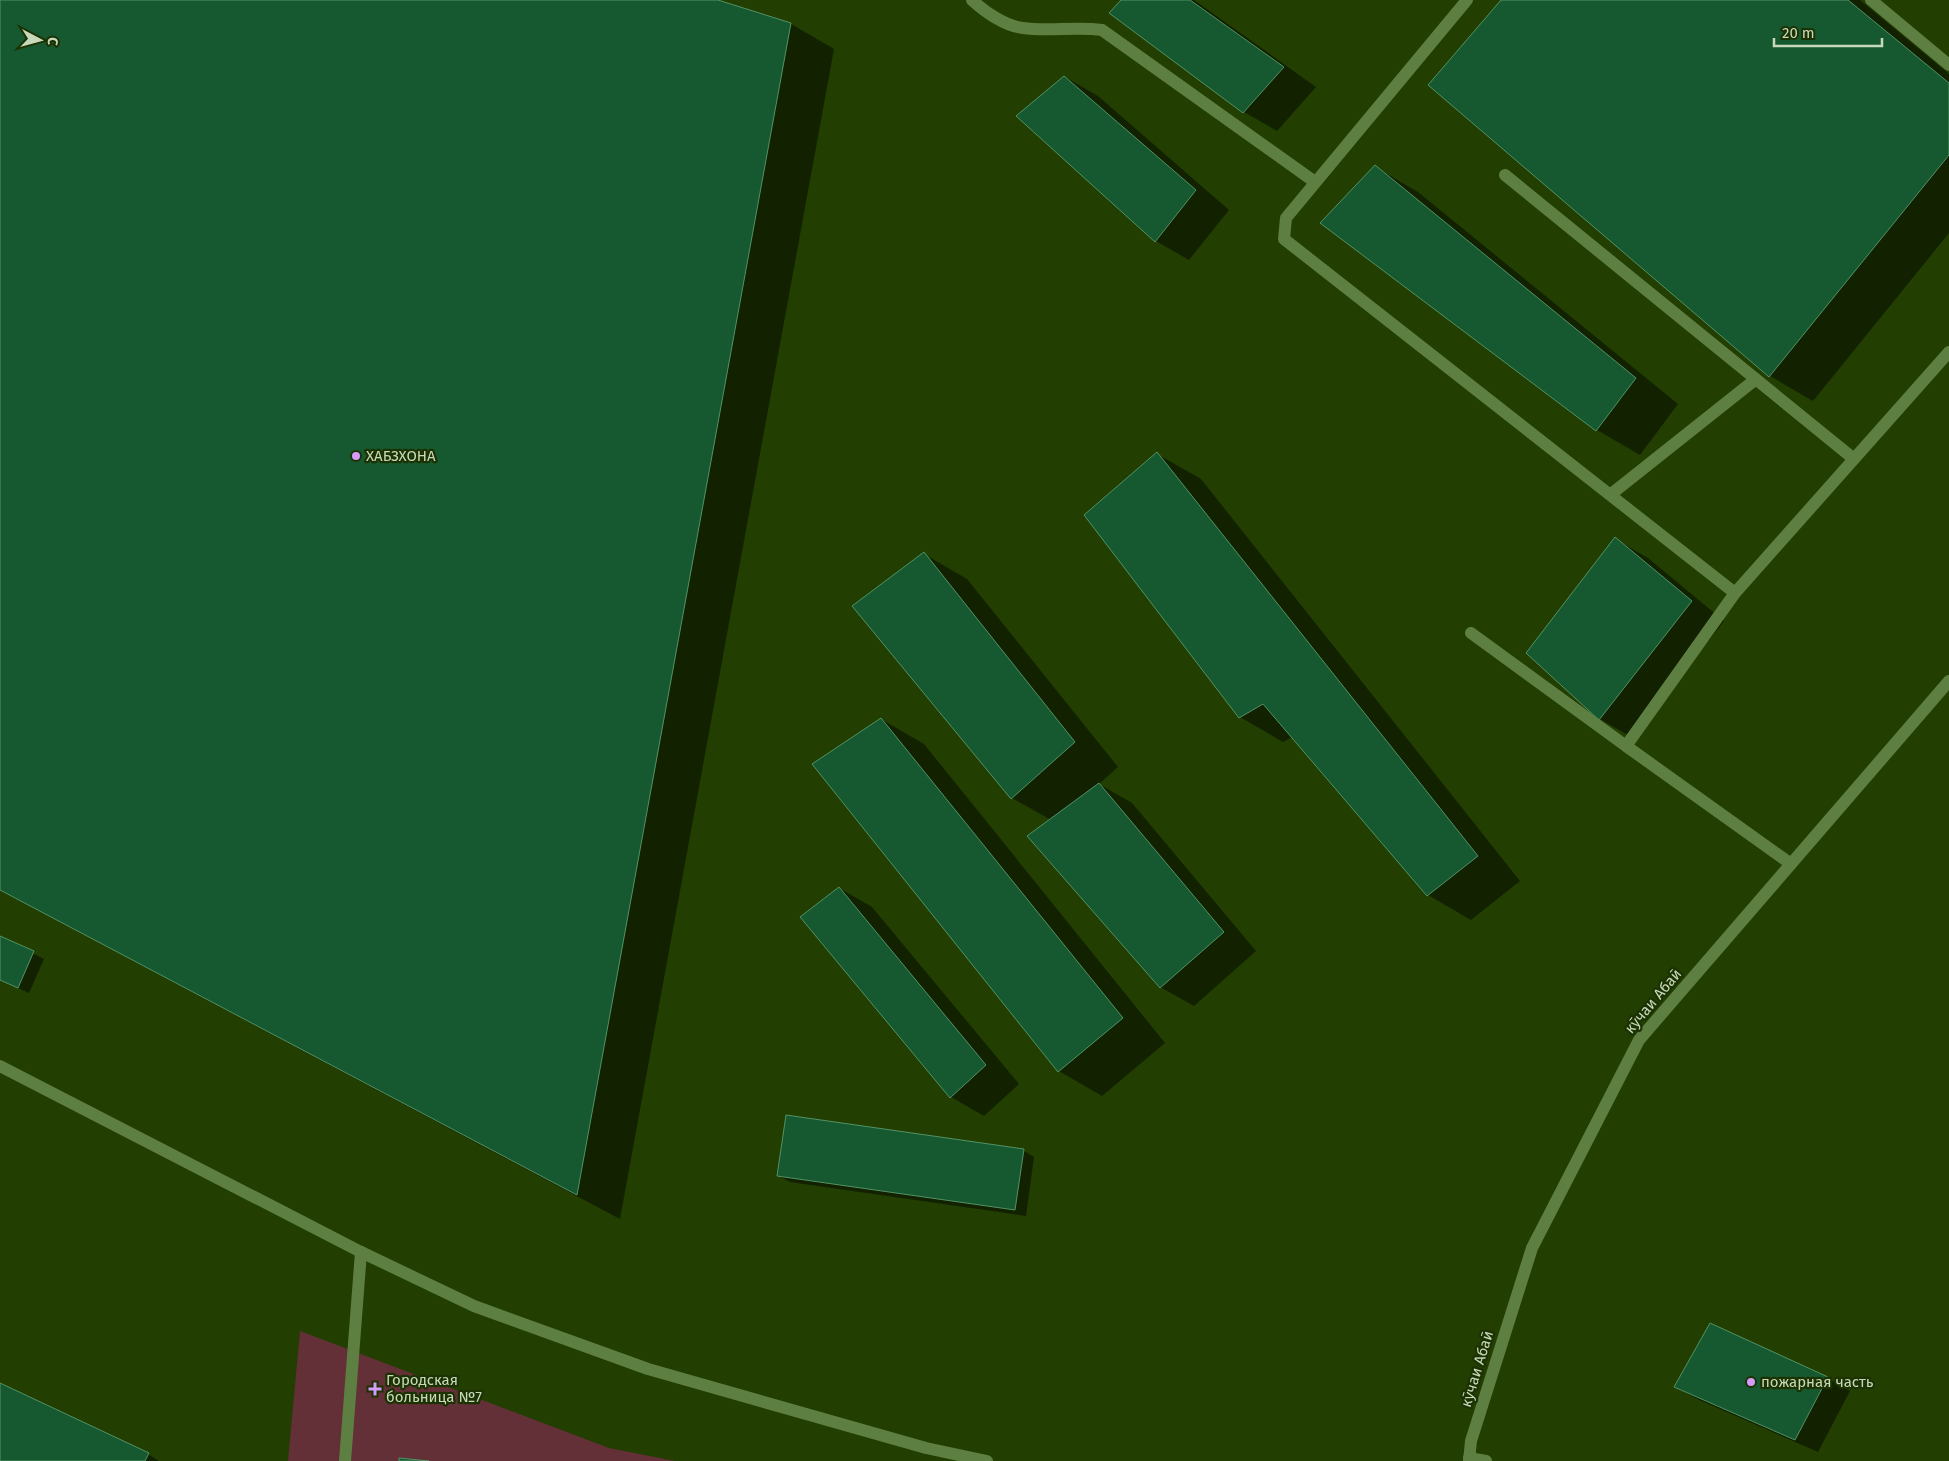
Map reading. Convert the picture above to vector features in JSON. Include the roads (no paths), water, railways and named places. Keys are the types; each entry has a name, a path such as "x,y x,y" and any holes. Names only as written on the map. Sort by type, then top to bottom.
{"street":[{"path":"972,0 994,18 1021,28 1102,30 1315,182"},
{"path":"1467,0 1286,218 1284,239 1735,593"},
{"path":"1871,0 1949,64"},
{"path":"1504,175 1854,459"},
{"path":"1626,746 1735,593 1949,352"},
{"path":"1610,495 1756,379"},
{"path":"1471,633 1791,864"},
{"name":"кӯчаи Абаӣ","path":"1469,1459 1472,1441 1532,1248 1639,1040 1949,681"},
{"path":"0,1066 361,1252 474,1306 648,1369 926,1448 987,1461"},
{"path":"345,1461 361,1252"},
{"path":"1469,1459 1486,1461"}],"place":[{"name":"ХАБЗХОНА","path":"356,456"},
{"name":"пожарная часть","path":"1751,1382"},
{"name":"Городская больница №7","path":"375,1389"}]}
